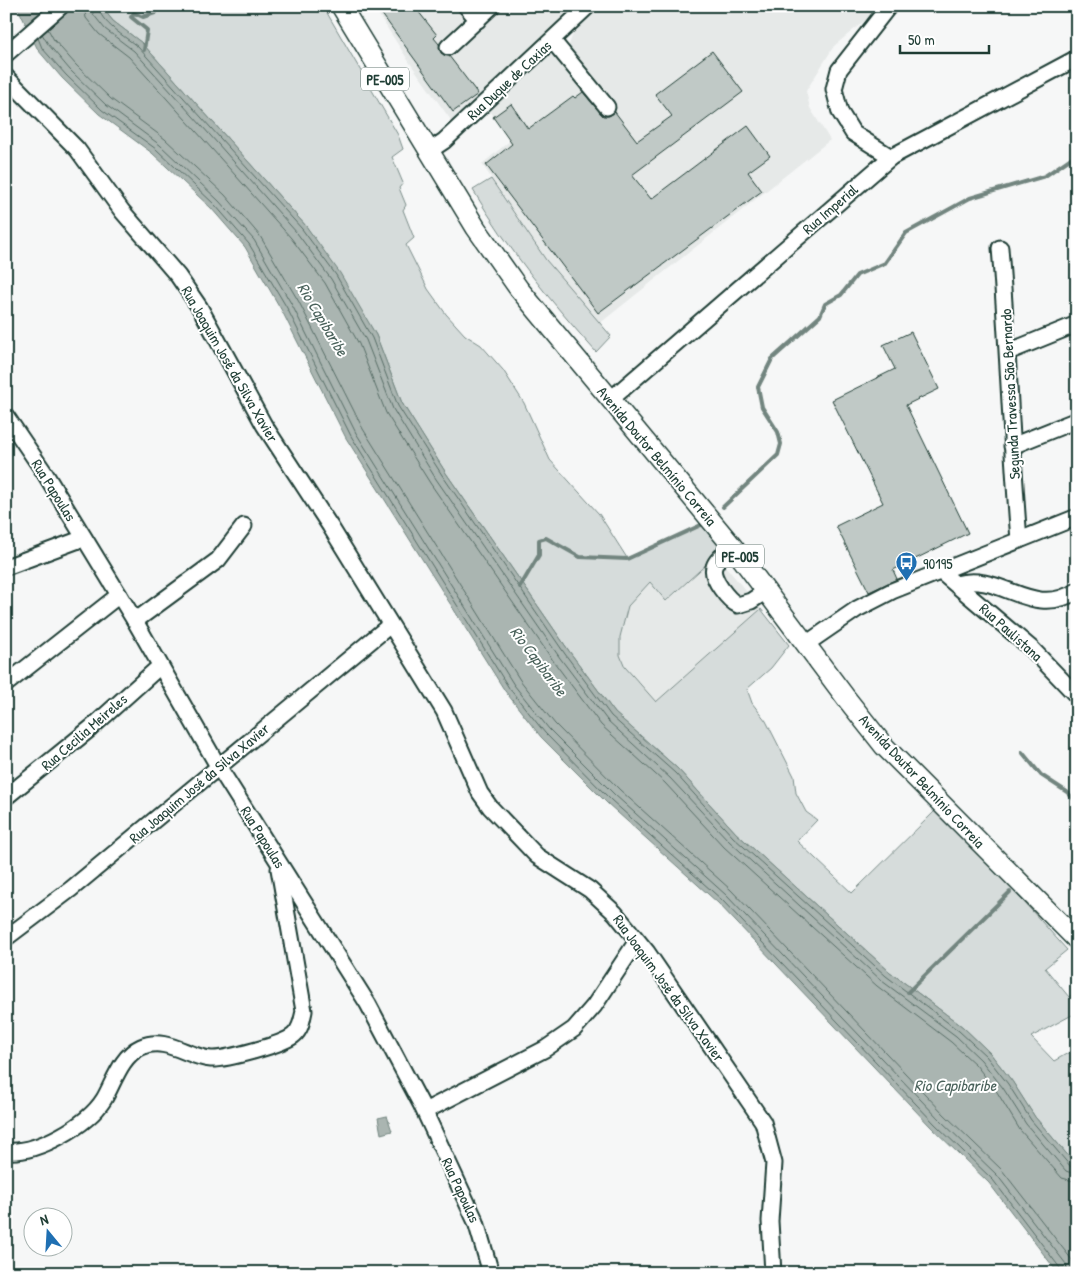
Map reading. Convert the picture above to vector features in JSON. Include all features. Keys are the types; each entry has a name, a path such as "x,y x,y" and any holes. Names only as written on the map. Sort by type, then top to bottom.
{"main road":[{"name":"Avenida Doutor Belmínio Correia","path":"341,6 493,254 519,288 733,547 884,746 1077,940"}],"street":[{"path":"8,52 61,6"},
{"path":"466,6 478,20"},
{"path":"448,47 492,6"},
{"name":"Rua Duque de Caxias","path":"429,151 444,141 588,6"},
{"path":"884,8 839,70 834,89 840,112 853,133 891,157"},
{"path":"552,40 607,107"},
{"name":"Rua Imperial","path":"610,400 891,157 1077,58"},
{"name":"Rua Joaquim José da Silva Xavier","path":"6,77 78,149 122,210 178,276 200,308 264,425 330,526 444,711 480,792 490,807 537,856 603,900 637,940 729,1070 763,1122 774,1163 770,1221 773,1273"},
{"name":"Segunda Travessa São Bernardo","path":"1000,248 1019,540"},
{"path":"1008,352 1077,324"},
{"name":"Rua Papoulas","path":"6,416 135,621 218,766 368,1004 425,1111 478,1229 491,1273"},
{"path":"1012,446 1077,420"},
{"path":"806,644 866,605 892,591 1077,517"},
{"path":"135,621 218,560 244,526"},
{"path":"6,567 84,538"},
{"path":"733,547 718,560 713,572 729,597 738,605 745,604 766,591"},
{"name":"Rua Paulistana","path":"941,572 1032,649 1077,696"},
{"path":"956,584 970,580 986,582 1027,597 1046,600 1058,599 1077,591"},
{"path":"6,684 118,595"},
{"name":"Rua Joaquim José da Silva Xavier","path":"6,938 71,890 390,625"},
{"name":"Rua Cecilia Meireles","path":"6,797 91,728 160,666"},
{"path":"6,1152 16,1152 44,1144 76,1126 102,1102 117,1073 129,1056 140,1047 154,1044 168,1045 210,1059 284,1042 297,1033 301,1026 304,1011 278,861"},
{"path":"425,1111 545,1049 574,1029 594,1006 637,940"}],"shaded area":[{"path":"101,6 323,6 398,135 403,149 392,157 403,183 399,188 406,205 403,210 414,238 406,245 428,289 446,314 465,335 481,345 503,370 524,403 550,460 599,514 627,558 701,525 714,537 721,551 666,601 650,582 628,606 620,637 620,655 625,667 656,702 761,609 789,645 771,668 747,689 752,703 766,721 794,776 796,793 806,812 817,820 797,841 852,893 935,811 1015,892 1067,950 1045,968 1069,997 1074,993 1077,996 1077,1023 1072,1015 1031,1037 1054,1061 1077,1048 1077,1166 1035,1117 1012,1081 990,1053 963,1027 890,972 736,833 678,769 615,713 569,651 446,473 402,403 376,335 306,226 142,43 113,21"},
{"path":"373,6 583,6 453,123 410,63"},
{"path":"600,6 868,6 874,13 834,46 806,91 810,108 830,140 599,324 546,260 482,164 511,140 490,111 550,54 555,53 564,60 574,30"},
{"path":"491,179 546,260 611,336 596,352 531,274 486,212 473,190"},
{"path":"716,555 761,609 656,702 625,667 620,655 620,639 627,606 650,582 667,601"}],"water":[{"name":"Rio Capibaribe","path":"17,6 101,6 113,21 142,43 306,226 340,273 376,335 402,403 446,473 569,651 615,713 678,769 736,833 890,972 963,1027 990,1053 1012,1081 1035,1117 1077,1166 1077,1273 1058,1273 989,1183 931,1127 718,903 607,803 541,737 505,691 346,438 282,311 245,247 211,208 152,153 99,114 62,78 38,50"},
{"path":"387,1116 392,1131 381,1134 378,1118"}],"building":[{"path":"376,6 414,6 437,35 434,38 439,44 441,53 449,56 478,94 453,112"},
{"path":"712,51 743,92 632,175 651,199 748,126 770,156 748,172 762,191 598,313 486,165 512,144 493,117 511,104 528,129 573,96 575,98 583,92 603,116 609,116 615,112 637,141 672,116 655,94"},
{"path":"911,332 939,389 906,405 968,533 893,570 897,579 869,592 836,526 883,503 832,400 895,369 883,345"}],"waterway":[{"path":"144,50 147,30 131,17 134,13 143,17 155,13 157,6"},
{"path":"723,507 778,455 781,444 778,432 762,407 758,387 772,359 820,316 825,304 841,295 857,275 885,263 906,233 970,198 1045,176 1077,154"},
{"path":"520,587 539,555 539,540 546,538 580,557 627,559 701,525"},
{"path":"1022,752 1041,775 1067,792 1074,799 1077,798"},
{"path":"908,992 1010,892"}],"place":[{"name":"90195","path":"907,582"}]}
